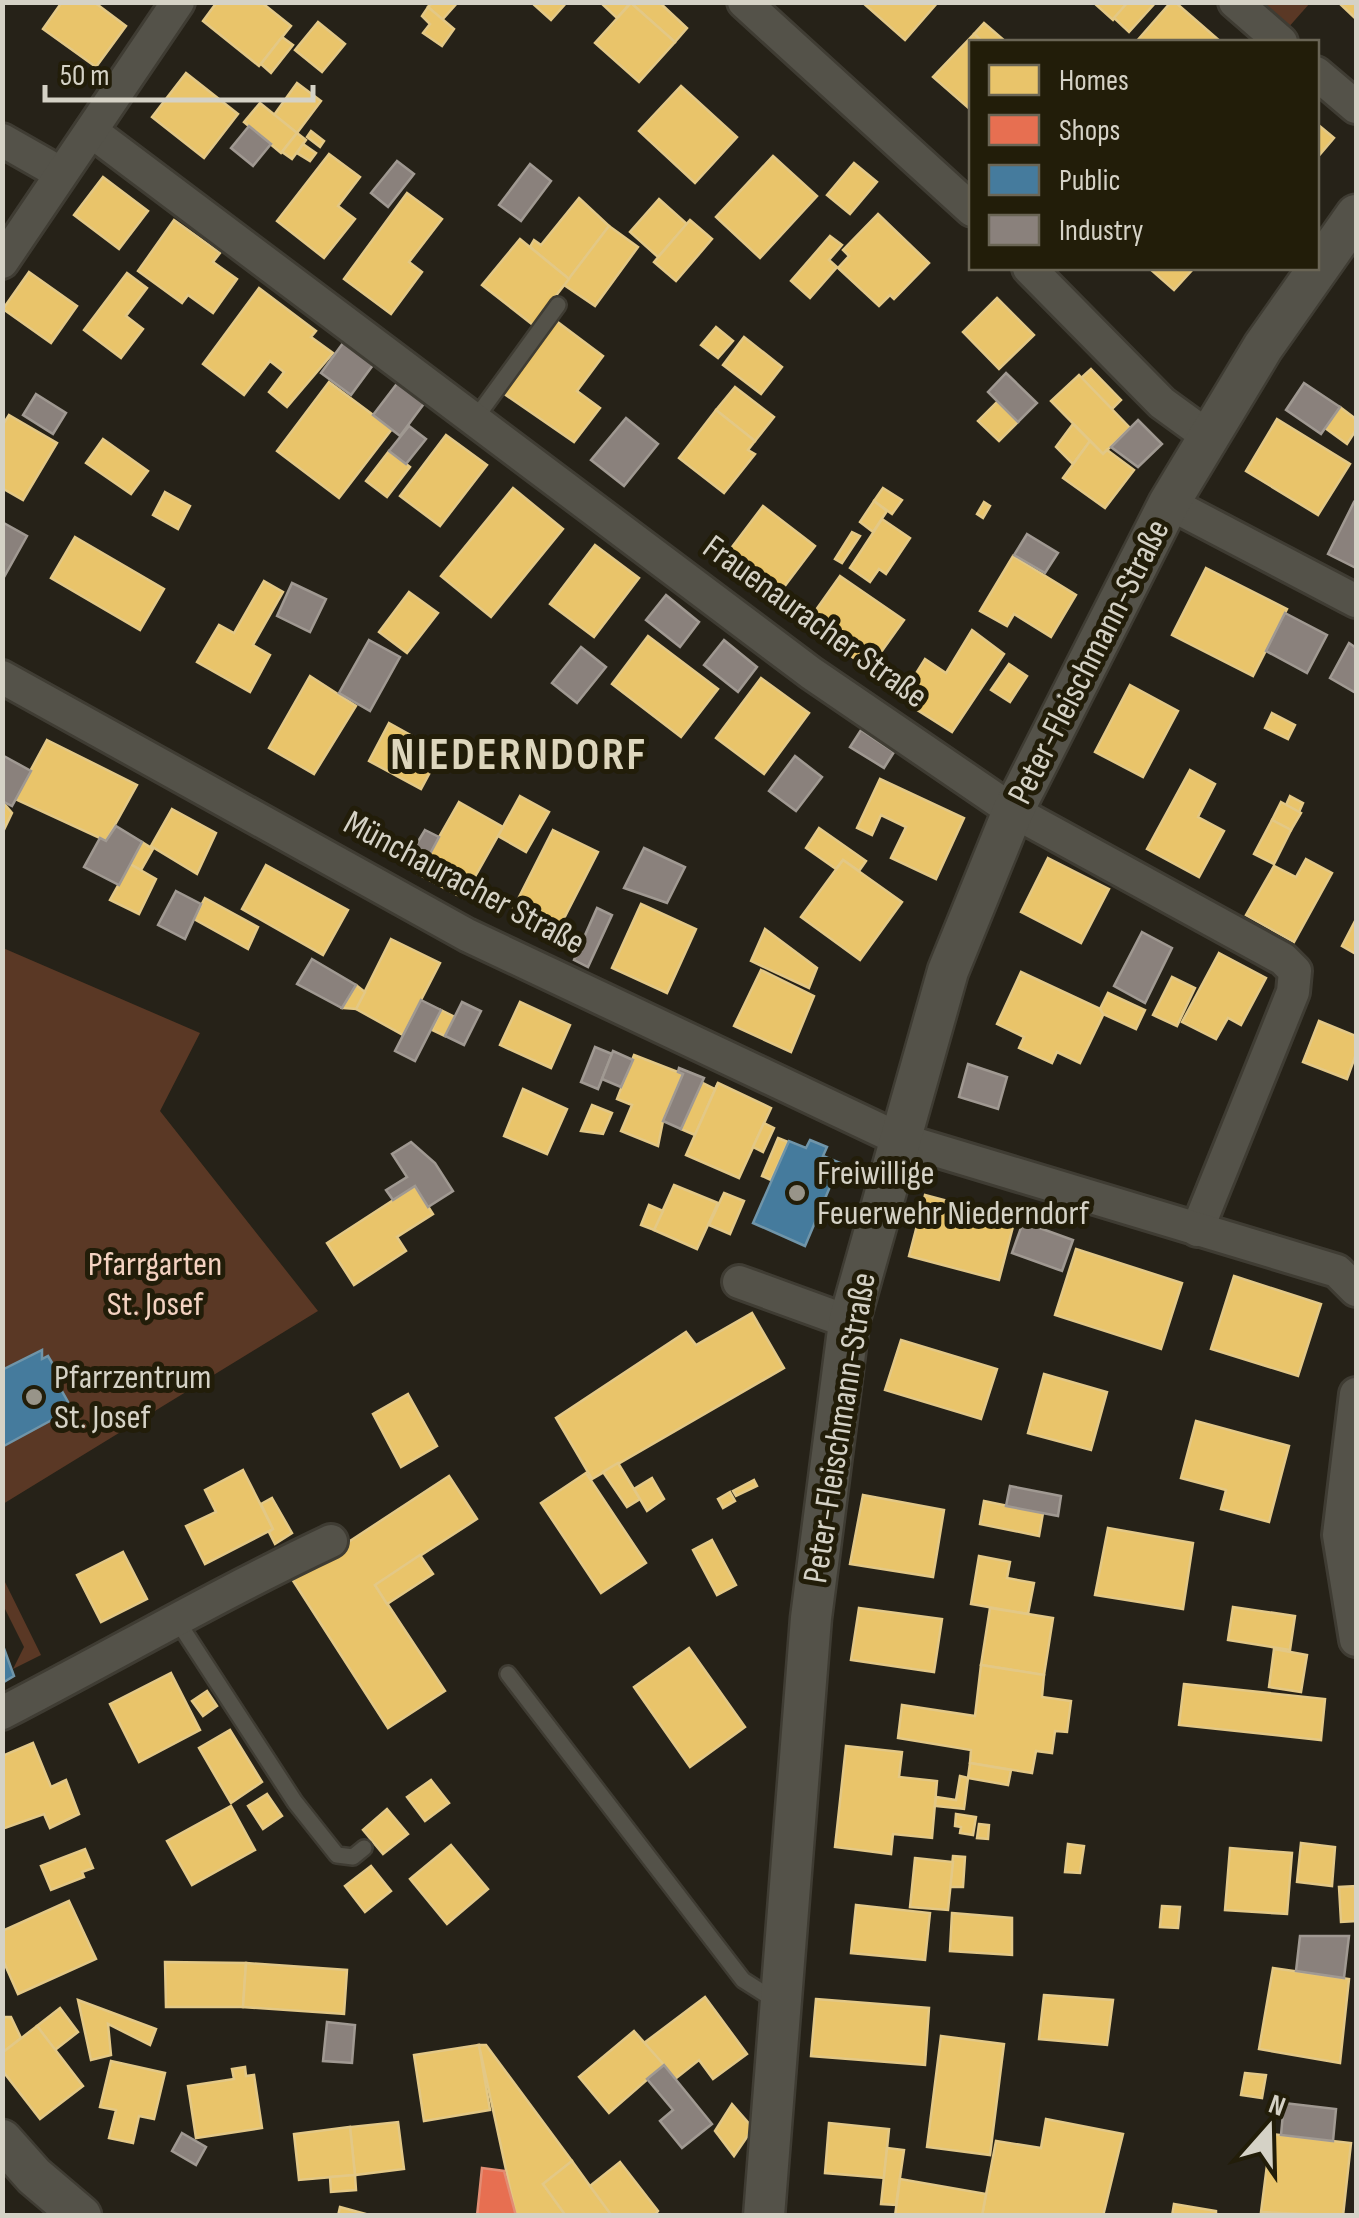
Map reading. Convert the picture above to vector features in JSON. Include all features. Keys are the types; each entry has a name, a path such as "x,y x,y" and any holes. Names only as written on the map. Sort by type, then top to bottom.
{"street":[{"path":"2,262 178,2"},
{"path":"744,2 969,207"},
{"path":"1234,2 1279,40"},
{"path":"1319,76 1356,107"},
{"name":"Frauenauracher Straße","path":"91,131 811,674 1013,811 1283,959 1295,971 1294,992 1196,1230"},
{"path":"2,140 60,172"},
{"name":"Peter-Fleischmann-Straße","path":"1319,269 1356,215"},
{"path":"1031,270 1162,403 1206,435"},
{"name":"Peter-Fleischmann-Straße","path":"764,2216 811,1618 849,1322 899,1139 948,972 1013,811 1206,435 1318,270"},
{"path":"1169,504 1356,601"},
{"name":"Münchauracher Straße","path":"2,677 467,935 899,1139 1336,1270 1356,1290"},
{"path":"739,1282 849,1322"},
{"path":"1356,1394 1339,1535 1356,1640"},
{"path":"2,1713 178,1622 236,1586 331,1541"},
{"path":"5,2149 81,2216"}],"lane":[{"path":"475,419 558,305"},
{"path":"178,1622 295,1802 337,1855 353,1856 364,1848"},
{"path":"508,1674 743,1980 782,2005"}],"green space":[{"path":"1256,3 1310,3 1287,29"},
{"name":"Pfarrgarten St. Josef","path":"3,948 200,1033 160,1111 318,1311 3,1504"},
{"path":"2,1576 41,1655 13,1669 24,1647 3,1605"}],"building: Homes":[{"path":"62,2 94,2 126,26 96,67 43,29"},
{"path":"217,2 261,2 291,26 259,66 203,21"},
{"path":"433,2 458,2 442,20 428,7"},
{"path":"531,2 567,2 551,20"},
{"path":"600,2 631,2 617,18"},
{"path":"659,2 687,28 675,42 631,3"},
{"path":"862,2 938,2 905,40"},
{"path":"1093,2 1128,2 1113,20"},
{"path":"1128,2 1156,2 1129,32 1114,18"},
{"path":"1175,2 1219,40 1138,40"},
{"path":"1338,2 1356,2 1356,19"},
{"path":"631,3 675,42 639,82 595,43"},
{"path":"428,7 454,29 442,46 423,33 430,24 422,16"},
{"path":"318,22 345,44 322,72 295,50"},
{"path":"984,23 1004,40 981,40 974,34"},
{"path":"974,34 981,40 969,40 969,108 933,77"},
{"path":"282,37 293,45 271,73 261,64"},
{"path":"186,73 238,114 204,158 152,117"},
{"path":"297,83 321,101 297,133 274,115"},
{"path":"681,86 737,137 695,183 639,131"},
{"path":"260,103 297,133 281,153 244,122"},
{"path":"1319,126 1334,138 1319,156"},
{"path":"311,131 324,141 320,147 307,137"},
{"path":"297,133 306,140 292,159 282,152"},
{"path":"303,144 316,153 310,161 297,153"},
{"path":"329,154 360,177 338,206 355,219 324,258 277,221"},
{"path":"773,156 817,196 760,258 716,217"},
{"path":"854,163 877,182 850,214 827,195"},
{"path":"103,177 148,211 119,249 74,215"},
{"path":"407,193 442,219 409,262 422,272 391,314 344,279"},
{"path":"579,198 609,226 569,279 530,247 534,240 541,245"},
{"path":"659,199 687,224 658,257 630,232"},
{"path":"878,214 929,263 894,299 890,295 879,306 838,268 849,256 843,250"},
{"path":"174,220 220,253 213,262 237,279 213,313 188,295 182,303 138,271"},
{"path":"690,220 712,239 676,281 654,262"},
{"path":"609,226 638,247 595,306 564,285"},
{"path":"830,236 842,245 829,260 837,267 810,298 791,281"},
{"path":"520,239 569,279 533,325 482,285"},
{"path":"1151,270 1192,270 1174,290"},
{"path":"29,272 77,306 51,343 3,309"},
{"path":"127,273 147,288 126,316 143,329 121,358 84,330"},
{"path":"259,288 316,331 311,337 333,353 287,407 269,392 284,372 270,361 244,395 203,364"},
{"path":"997,298 1034,335 999,369 963,332"},
{"path":"555,320 603,356 577,391 600,408 574,442 500,391"},
{"path":"716,327 733,341 718,358 701,345"},
{"path":"744,337 782,367 761,394 723,365"},
{"path":"1091,369 1121,400 1112,409 1081,378"},
{"path":"1079,375 1130,428 1103,454 1051,401"},
{"path":"329,382 392,429 339,498 277,451"},
{"path":"735,387 774,417 755,441 716,410"},
{"path":"998,401 1018,422 999,441 978,421"},
{"path":"1340,407 1356,419 1356,430 1347,444 1325,428"},
{"path":"716,410 755,441 748,450 755,454 724,493 679,458"},
{"path":"9,415 57,443 23,500 2,488 2,426"},
{"path":"1277,419 1350,464 1318,515 1246,471"},
{"path":"1073,424 1090,441 1073,464 1056,447"},
{"path":"446,435 487,465 440,526 400,496"},
{"path":"103,439 148,471 131,494 86,463"},
{"path":"1090,441 1103,454 1107,450 1134,470 1105,508 1063,478"},
{"path":"389,451 410,467 387,497 366,481"},
{"path":"513,488 563,529 491,617 441,576"},
{"path":"883,488 902,500 892,514 874,501"},
{"path":"165,492 190,506 178,529 153,515"},
{"path":"874,501 887,511 873,532 860,522"},
{"path":"984,502 990,506 983,518 977,514"},
{"path":"763,506 815,546 778,595 726,555"},
{"path":"882,519 910,538 886,574 879,569 870,582 850,568"},
{"path":"852,532 860,536 842,563 835,559"},
{"path":"75,537 164,589 140,630 51,578"},
{"path":"595,545 639,578 594,637 550,604"},
{"path":"1013,556 1076,595 1051,637 1014,614 1007,626 980,611"},
{"path":"1206,568 1287,609 1253,676 1172,635"},
{"path":"840,576 904,620 869,669 806,624"},
{"path":"264,581 283,592 253,645 270,655 250,692 197,662 219,625 234,633"},
{"path":"409,592 438,613 407,653 379,632"},
{"path":"972,630 1004,654 952,732 900,699 925,659 946,673"},
{"path":"648,636 718,689 681,737 612,684"},
{"path":"1009,664 1027,676 1010,702 991,690"},
{"path":"310,676 356,706 314,774 269,748"},
{"path":"761,678 809,713 764,774 716,738"},
{"path":"1130,685 1178,711 1143,777 1095,752"},
{"path":"1272,713 1295,725 1288,739 1265,728"},
{"path":"389,723 441,752 421,789 369,761"},
{"path":"47,740 137,785 106,841 15,799"},
{"path":"1190,770 1215,784 1198,817 1224,831 1199,877 1147,849"},
{"path":"880,779 964,818 936,879 891,858 906,827 881,815 872,835 857,828"},
{"path":"520,796 549,812 526,852 498,836"},
{"path":"1290,796 1303,803 1299,812 1286,805"},
{"path":"2,801 12,813 2,834"},
{"path":"459,802 503,827 463,898 418,874"},
{"path":"1281,802 1301,813 1291,830 1272,820"},
{"path":"172,809 216,833 197,874 151,846"},
{"path":"1272,820 1291,830 1274,864 1254,854"},
{"path":"819,828 866,861 859,871 843,860 836,869 806,848"},
{"path":"553,830 598,852 557,932 513,909"},
{"path":"142,842 153,849 141,870 130,864"},
{"path":"1048,858 1109,889 1081,943 1021,912"},
{"path":"1306,859 1332,873 1294,942 1246,915 1274,866 1296,877"},
{"path":"843,860 902,902 860,960 801,917"},
{"path":"130,864 156,879 139,914 110,900"},
{"path":"266,865 348,910 323,955 242,909"},
{"path":"205,898 258,927 248,949 194,919"},
{"path":"641,904 696,929 667,993 612,968"},
{"path":"1356,919 1356,954 1342,946"},
{"path":"765,929 817,968 809,988 751,961"},
{"path":"391,939 440,963 403,1035 356,1009"},
{"path":"1219,953 1266,978 1241,1025 1228,1018 1216,1039 1182,1022"},
{"path":"761,970 814,996 791,1052 734,1026"},
{"path":"1021,972 1105,1011 1080,1063 1057,1052 1052,1063 1019,1048 1024,1037 997,1024"},
{"path":"1172,977 1195,988 1177,1026 1153,1015"},
{"path":"356,985 365,992 356,1009 342,1008"},
{"path":"1108,993 1145,1010 1136,1029 1103,1014 1100,1009"},
{"path":"520,1002 570,1025 551,1068 500,1045"},
{"path":"441,1010 455,1017 445,1036 432,1030"},
{"path":"1319,1021 1356,1036 1356,1054 1347,1079 1303,1062"},
{"path":"634,1055 683,1074 663,1121 658,1146 621,1131 632,1105 617,1099"},
{"path":"701,1082 715,1089 718,1083 695,1135 681,1129"},
{"path":"718,1083 771,1108 739,1178 686,1155"},
{"path":"523,1089 567,1109 547,1154 504,1136"},
{"path":"592,1105 612,1113 603,1134 581,1131"},
{"path":"764,1123 774,1128 763,1152 753,1147"},
{"path":"778,1138 788,1142 771,1180 762,1176"},
{"path":"674,1185 718,1203 697,1249 654,1230"},
{"path":"415,1186 433,1214 397,1237 406,1251 354,1285 327,1243"},
{"path":"724,1193 744,1201 730,1234 709,1225"},
{"path":"925,1195 1015,1219 999,1280 909,1256"},
{"path":"649,1205 663,1211 654,1230 641,1225"},
{"path":"1076,1249 1182,1283 1161,1349 1055,1315"},
{"path":"1234,1276 1321,1304 1298,1376 1211,1349"},
{"path":"752,1313 784,1368 592,1479 556,1418 686,1332 696,1345"},
{"path":"901,1340 997,1369 981,1419 885,1390"},
{"path":"1044,1374 1107,1392 1091,1450 1028,1433"},
{"path":"408,1394 437,1446 401,1467 373,1414"},
{"path":"1196,1421 1289,1446 1269,1522 1221,1509 1226,1490 1181,1478"},
{"path":"618,1463 640,1499 627,1507 603,1472"},
{"path":"243,1470 273,1529 205,1564 186,1526 216,1512 205,1490"},
{"path":"586,1473 646,1563 601,1593 541,1503"},
{"path":"449,1476 477,1519 375,1585 445,1691 388,1728 292,1579"},
{"path":"652,1478 664,1499 647,1511 634,1489"},
{"path":"754,1480 757,1486 736,1496 733,1491"},
{"path":"730,1492 735,1501 723,1508 718,1499"},
{"path":"863,1495 944,1510 933,1577 850,1564"},
{"path":"272,1498 292,1533 275,1544 269,1532 273,1529 261,1504"},
{"path":"984,1501 1043,1513 1039,1536 980,1524"},
{"path":"1108,1528 1193,1543 1183,1609 1095,1595"},
{"path":"712,1540 736,1585 717,1595 693,1550"},
{"path":"123,1552 147,1599 101,1622 77,1575"},
{"path":"420,1555 433,1574 387,1604 375,1585"},
{"path":"979,1556 1010,1562 1007,1578 1034,1583 1028,1614 971,1604"},
{"path":"1233,1607 1295,1616 1290,1650 1228,1640"},
{"path":"859,1608 942,1619 934,1672 851,1660"},
{"path":"990,1608 1053,1618 1044,1675 981,1665"},
{"path":"689,1648 745,1727 690,1767 634,1687"},
{"path":"1274,1649 1307,1655 1301,1692 1269,1687"},
{"path":"981,1665 1044,1675 1042,1697 1071,1701 1067,1732 1055,1731 1052,1753 1036,1751 1032,1773 970,1763 971,1750 898,1738 902,1705 975,1716"},
{"path":"171,1673 200,1730 139,1762 110,1704"},
{"path":"1184,1684 1325,1699 1321,1740 1179,1725"},
{"path":"207,1691 217,1706 203,1716 192,1701"},
{"path":"230,1730 262,1782 231,1803 199,1748"},
{"path":"33,1743 51,1787 66,1780 79,1814 50,1828 44,1814 2,1829 2,1756"},
{"path":"846,1746 902,1752 899,1777 937,1781 932,1838 893,1834 891,1854 835,1847"},
{"path":"970,1763 1011,1770 1008,1785 968,1778"},
{"path":"960,1776 968,1778 964,1809 935,1806 936,1797 956,1800"},
{"path":"431,1780 449,1803 425,1821 407,1797"},
{"path":"267,1794 282,1816 263,1829 248,1806"},
{"path":"231,1806 255,1850 192,1885 167,1841"},
{"path":"387,1809 408,1834 383,1854 363,1830"},
{"path":"956,1814 976,1817 973,1835 960,1833 961,1827 955,1826"},
{"path":"979,1824 989,1825 988,1839 977,1838"},
{"path":"1301,1843 1335,1847 1332,1886 1297,1882"},
{"path":"1068,1844 1084,1846 1080,1873 1065,1872"},
{"path":"451,1845 488,1889 447,1924 410,1879"},
{"path":"1230,1848 1292,1853 1287,1914 1225,1910"},
{"path":"85,1849 93,1868 82,1872 84,1877 51,1890 41,1866"},
{"path":"953,1856 965,1857 963,1887 950,1887"},
{"path":"915,1858 953,1862 948,1910 910,1907"},
{"path":"371,1866 391,1891 365,1912 345,1886"},
{"path":"1356,1886 1356,1921 1341,1922 1339,1887"},
{"path":"69,1901 96,1959 18,1994 2,1958 2,1931"},
{"path":"856,1905 930,1913 925,1960 851,1953"},
{"path":"1162,1906 1180,1907 1178,1928 1160,1927"},
{"path":"952,1913 1012,1918 1012,1955 950,1951"},
{"path":"165,1962 246,1963 243,2007 166,2007"},
{"path":"246,1963 347,1970 344,2014 243,2007"},
{"path":"1273,1968 1349,1979 1340,2063 1259,2049"},
{"path":"1044,1995 1113,2000 1107,2045 1039,2039"},
{"path":"705,1997 747,2054 713,2079 699,2060 675,2079 644,2043"},
{"path":"816,1999 929,2008 925,2065 811,2056"},
{"path":"78,2000 156,2029 150,2045 108,2024 111,2055 91,2060"},
{"path":"60,2008 78,2032 55,2050 37,2026"},
{"path":"2,2017 11,2017 21,2038 2,2053"},
{"path":"37,2026 83,2086 40,2119 2,2070 2,2053"},
{"path":"634,2031 664,2065 609,2113 579,2077"},
{"path":"941,2036 1004,2044 990,2155 927,2147"},
{"path":"479,2045 490,2110 424,2121 414,2055"},
{"path":"479,2045 486,2045 572,2161 543,2184 566,2216 516,2216"},
{"path":"111,2061 165,2073 154,2119 139,2116 133,2143 109,2138 116,2110 100,2107"},
{"path":"245,2067 246,2076 254,2075 262,2128 196,2138 188,2086 234,2079 232,2069"},
{"path":"1245,2073 1266,2075 1262,2098 1241,2095"},
{"path":"732,2104 753,2128 734,2156 715,2131"},
{"path":"1046,2119 1123,2134 1103,2216 982,2216 996,2141 1041,2148"},
{"path":"398,2122 404,2169 355,2175 350,2127"},
{"path":"829,2123 889,2129 884,2178 825,2173"},
{"path":"350,2127 355,2175 299,2180 294,2134"},
{"path":"1271,2134 1351,2143 1343,2216 1261,2212"},
{"path":"887,2148 904,2150 896,2205 881,2204"},
{"path":"572,2161 612,2216 566,2216 543,2184"},
{"path":"620,2162 658,2211 654,2216 612,2216 590,2186"},
{"path":"355,2175 356,2190 331,2192 330,2177"},
{"path":"900,2179 986,2194 982,2216 895,2216"},
{"path":"1174,2204 1216,2211 1216,2216 1172,2216"},
{"path":"340,2207 373,2216 338,2216"}],"building: Shops":[{"path":"482,2168 504,2171 516,2216 477,2216"}],"building: Public":[{"name":"Freiwillige Feuerwehr Niederndorf","path":"810,1140 827,1147 823,1156 840,1163 805,1246 753,1223 789,1141 806,1148"},
{"name":"Pfarrzentrum St. Josef","path":"42,1350 42,1359 48,1356 63,1381 58,1384 72,1409 2,1447 2,1370"},
{"path":"2,1643 14,1676 2,1683"}],"building: Industry":[{"path":"249,126 271,144 253,166 231,148"},
{"path":"397,161 414,174 388,207 371,193"},
{"path":"530,164 551,181 521,221 499,205"},
{"path":"346,339 376,361 351,395 321,373"},
{"path":"1006,373 1037,403 1018,422 988,392"},
{"path":"399,381 426,401 400,436 373,415"},
{"path":"1304,383 1340,407 1321,434 1286,410"},
{"path":"36,394 66,413 53,434 23,415"},
{"path":"626,418 658,444 624,486 591,460"},
{"path":"1138,420 1162,444 1138,467 1111,447"},
{"path":"409,426 426,439 406,464 389,451"},
{"path":"1356,503 1356,568 1328,554"},
{"path":"2,522 27,536 4,577 2,576"},
{"path":"1027,534 1058,553 1045,573 1014,555"},
{"path":"292,583 326,599 310,632 277,616"},
{"path":"666,595 699,622 680,647 646,620"},
{"path":"1285,613 1327,635 1307,673 1266,651"},
{"path":"369,640 400,657 370,711 339,693"},
{"path":"724,640 757,667 738,692 704,665"},
{"path":"1349,643 1356,648 1356,693 1330,678"},
{"path":"581,647 606,667 577,703 552,683"},
{"path":"861,730 894,752 884,768 850,747"},
{"path":"2,755 31,771 12,806 2,801"},
{"path":"795,756 822,777 796,811 769,791"},
{"path":"116,826 142,842 119,885 84,867 100,838 106,841"},
{"path":"425,830 439,837 424,865 408,858"},
{"path":"644,848 685,867 667,903 624,888"},
{"path":"176,891 201,904 185,939 158,925"},
{"path":"597,908 612,915 588,967 574,960"},
{"path":"1142,932 1172,948 1145,1003 1114,986"},
{"path":"312,959 356,985 342,1008 297,984"},
{"path":"421,1000 441,1010 415,1061 395,1051"},
{"path":"462,1002 481,1011 464,1045 445,1036"},
{"path":"595,1047 612,1054 598,1089 581,1082"},
{"path":"613,1051 633,1060 621,1087 602,1079"},
{"path":"968,1064 1007,1077 998,1109 959,1097"},
{"path":"679,1068 704,1078 681,1129 663,1121 683,1074 678,1072"},
{"path":"411,1142 435,1163 453,1191 428,1207 415,1186 393,1200 386,1190 407,1177 392,1154"},
{"path":"1023,1222 1073,1240 1062,1271 1012,1253"},
{"path":"1010,1486 1061,1496 1058,1516 1006,1506"},
{"path":"1300,1936 1349,1936 1344,1978 1296,1971"},
{"path":"327,2022 355,2025 352,2063 323,2061"},
{"path":"664,2065 712,2124 682,2148 660,2121 673,2110 647,2079"},
{"path":"1284,2103 1336,2109 1333,2141 1281,2135"},
{"path":"182,2133 206,2147 196,2165 172,2151"}],"place":[{"name":"Freiwillige Feuerwehr Niederndorf","path":"797,1193"},
{"name":"Pfarrzentrum St. Josef","path":"34,1397"}],"district":[{"name":"NIEDERNDORF","path":"519,755"}]}
